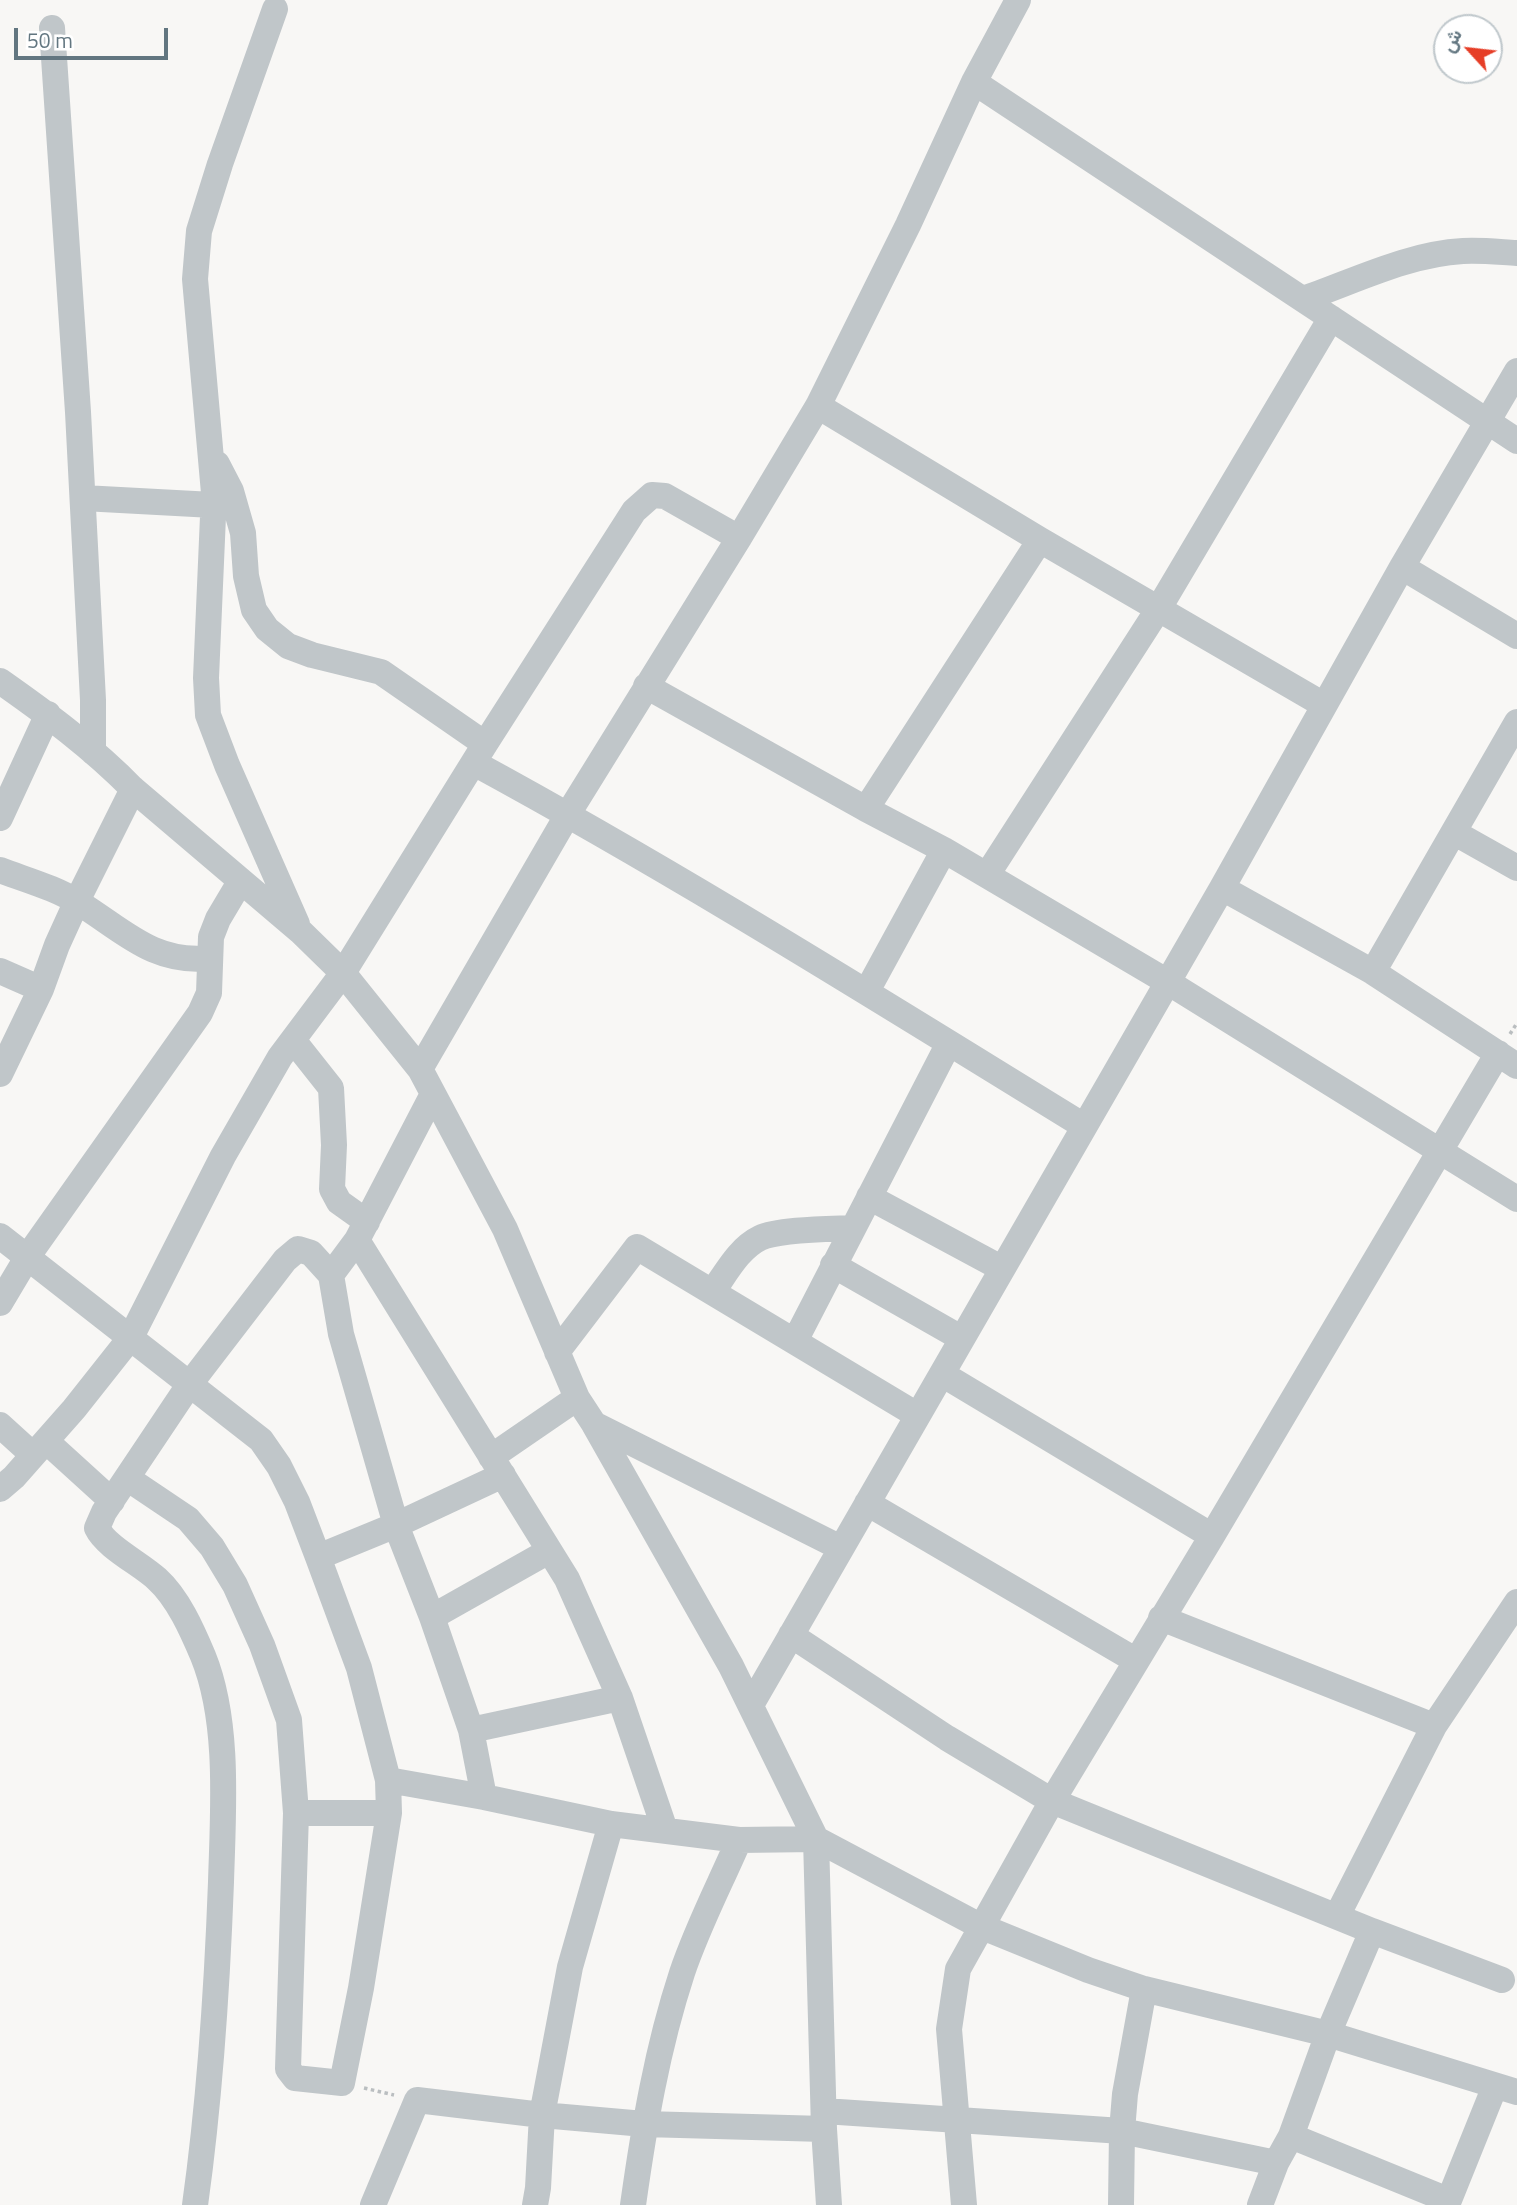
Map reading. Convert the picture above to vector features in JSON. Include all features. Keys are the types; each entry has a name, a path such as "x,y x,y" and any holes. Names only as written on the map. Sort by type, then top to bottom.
{"street":[{"path":"421,1069 568,814 818,406 908,225 974,82 1018,0"},
{"path":"275,9 199,231 195,279 213,505 206,678 208,715 227,765 300,931"},
{"path":"51,28 83,498 93,752"},
{"path":"974,82 1487,424 1517,441"},
{"path":"1303,299 1383,269 1432,255 1463,251 1517,253"},
{"path":"987,875 1159,608 1331,318"},
{"path":"751,1705 1517,370"},
{"path":"818,406 1040,540 1325,705"},
{"path":"211,454 231,491 243,533 246,576 254,610 267,629 288,646 312,656 381,672 479,754 568,814 867,991 1084,1126"},
{"path":"0,1489 15,1477 40,1448 131,1337 223,1156 280,1057 343,973 634,511 646,499 657,494 665,496 739,538"},
{"path":"83,498 213,505"},
{"path":"866,809 1040,540"},
{"path":"1402,567 1517,636"},
{"path":"0,681 48,714 300,931 343,973 421,1069 505,1229 577,1398 751,1705 816,1839 829,2205"},
{"path":"646,686 987,875 1166,981 1517,1199"},
{"path":"0,818 48,714"},
{"path":"1373,972 1517,722"},
{"path":"0,1074 41,989 77,901 133,789"},
{"path":"1455,833 1517,868"},
{"path":"867,991 944,850"},
{"path":"0,870 77,901 130,938 160,953 180,959 209,958"},
{"path":"0,1303 28,1256 200,1013 209,993 211,937 218,919 240,882"},
{"path":"964,2205 949,2029 958,1969 980,1926 1135,1660 1212,1536 1440,1151 1508,1060 1373,972 1222,888"},
{"path":"0,971 41,989"},
{"path":"293,1040 331,1088 334,1145 332,1189 362,1231 497,1466 567,1579 621,1699 665,1830"},
{"path":"794,1341 949,1043"},
{"path":"331,1275 362,1231 433,1094"},
{"path":"869,1197 1001,1268"},
{"path":"713,1291 741,1252 761,1237 808,1230 853,1228"},
{"path":"0,1236 252,1432 269,1450 297,1502 359,1668 388,1780 389,1813 361,1988 342,2083 295,2078 288,2069 296,1812 289,1720 262,1644 235,1585 212,1547 188,1519 127,1478"},
{"path":"557,1352 637,1247 918,1415"},
{"path":"195,2205 217,1992 224,1789 217,1704 204,1657 179,1608 158,1580 98,1532 99,1521 189,1385 294,1251 303,1249 311,1254 331,1275 341,1334 396,1525 432,1617 471,1730 484,1797"},
{"path":"834,1265 961,1338"},
{"path":"942,1374 1212,1536"},
{"path":"318,1557 396,1525 497,1466 577,1398"},
{"path":"594,1424 841,1548"},
{"path":"0,1425 40,1448 112,1501"},
{"path":"867,1503 1135,1660"},
{"path":"432,1617 550,1551"},
{"path":"1338,1916 1434,1726 1517,1602"},
{"path":"1161,1618 1434,1726"},
{"path":"791,1635 947,1738 1052,1801 1502,1980"},
{"path":"471,1730 621,1699"},
{"path":"388,1780 611,1824 739,1840 816,1839 980,1926 1088,1970 1144,1989 1328,2034 1506,2089 1447,2202 1291,2136"},
{"path":"296,1812 389,1813"},
{"path":"535,2205 542,2115 570,1967 611,1824"},
{"path":"633,2205 644,2124 658,2058 682,1972 739,1840"},
{"path":"1260,2205 1276,2163 1291,2136 1328,2034 1372,1930"},
{"path":"1121,2205 1125,2094 1144,1989"},
{"path":"373,2205 417,2100 644,2124 958,2120 1122,2131 1276,2163"}],"path":[{"path":"342,2083 417,2100"}]}
